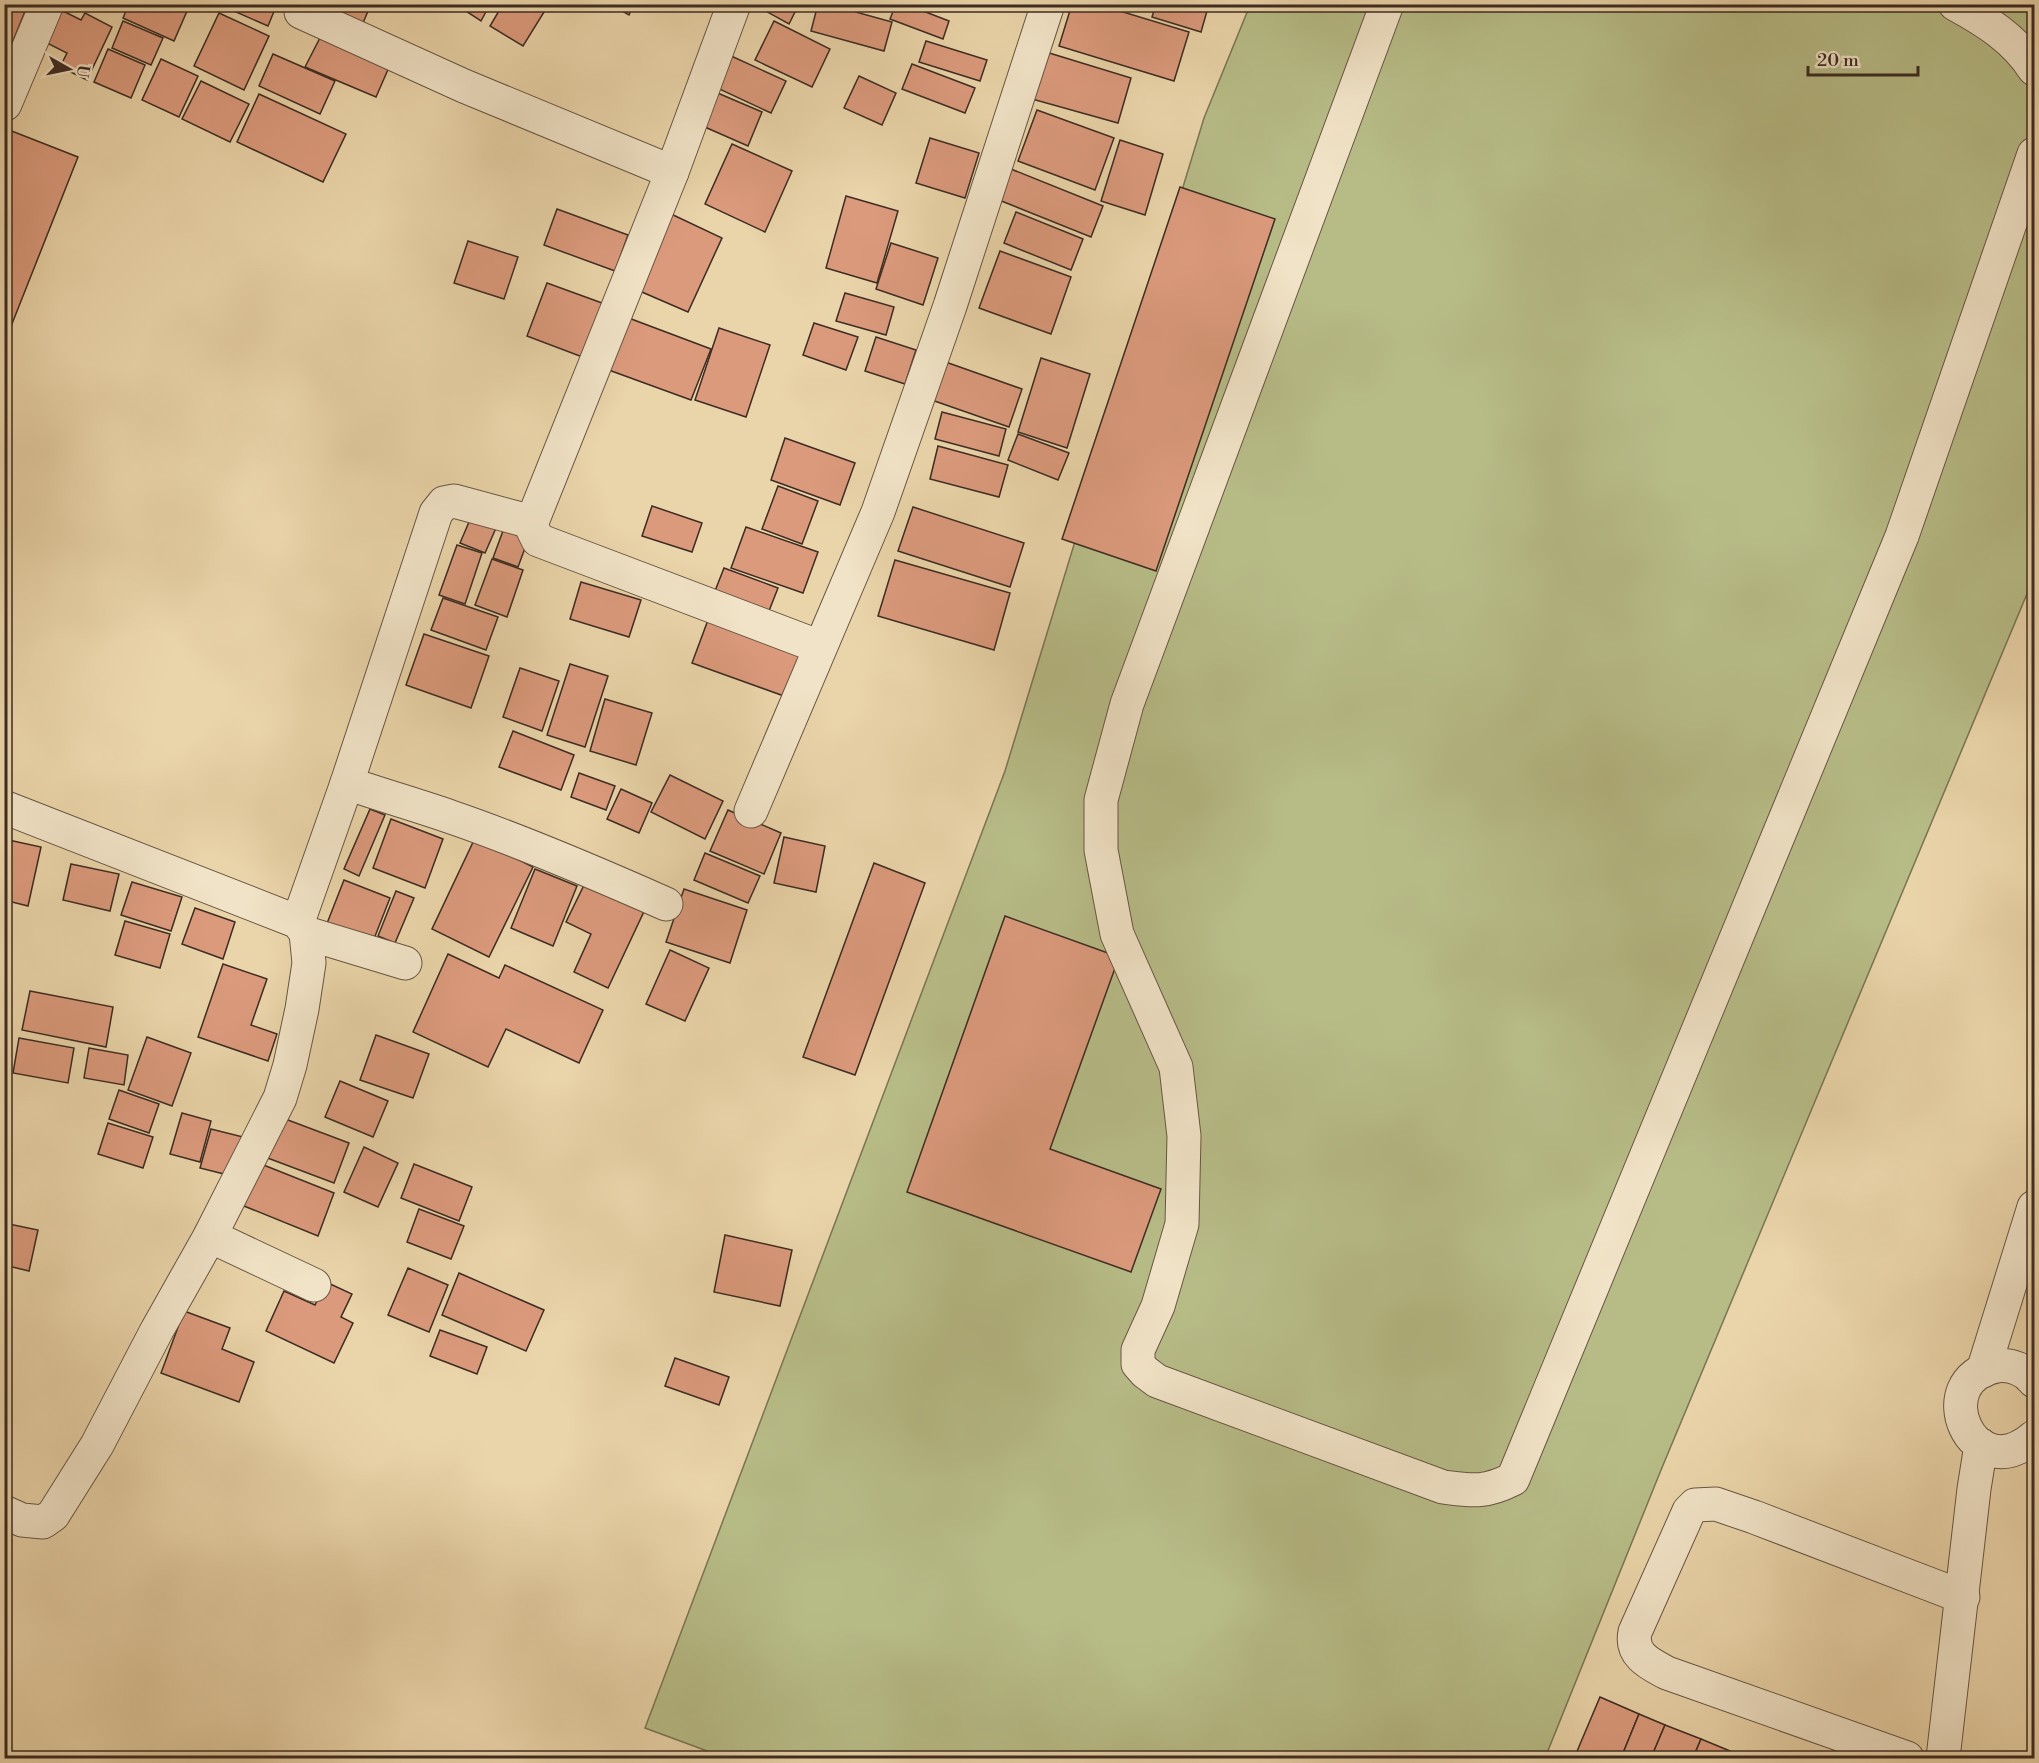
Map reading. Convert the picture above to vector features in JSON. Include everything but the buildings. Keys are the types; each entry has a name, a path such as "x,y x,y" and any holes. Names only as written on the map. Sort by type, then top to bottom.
{"street":[{"path":"5,104 47,4"},
{"path":"734,4 672,172 532,522 533,530 538,540 820,647"},
{"path":"751,810 878,512 950,306 1048,4"},
{"path":"1387,4 1127,704 1101,800 1101,850 1117,934 1176,1067 1184,1136 1182,1224 1158,1306 1138,1350 1137,1364 1157,1381 1443,1487 1477,1491 1495,1488 1513,1479 1902,536 2034,154"},
{"path":"1955,4 1984,20 2022,50 2034,69"},
{"path":"301,12 464,86 672,172"},
{"path":"4,1512 22,1520 43,1522 53,1515 97,1445 157,1330 210,1236 280,1098 291,1065 309,963 302,928 436,513 444,503 454,501 532,522"},
{"path":"347,783 451,817 586,868 666,904"},
{"path":"4,807 302,928 405,963"},
{"path":"1983,1371 2034,1207"},
{"path":"210,1236 314,1285"},
{"path":"1943,1758 1974,1489 2015,1449 1968,1433 1960,1417 1961,1398 1969,1382 1983,1371 1999,1366 2033,1371"},
{"path":"1907,1758 1667,1673 1639,1655 1634,1648 1635,1632 1689,1511 1695,1505 1705,1503 1716,1504 1754,1517 1963,1597"}],"green space":[{"path":"1250,5 2034,5 2034,577 1661,1470 1545,1758 726,1758 645,1728 1005,771 1204,118"}]}
